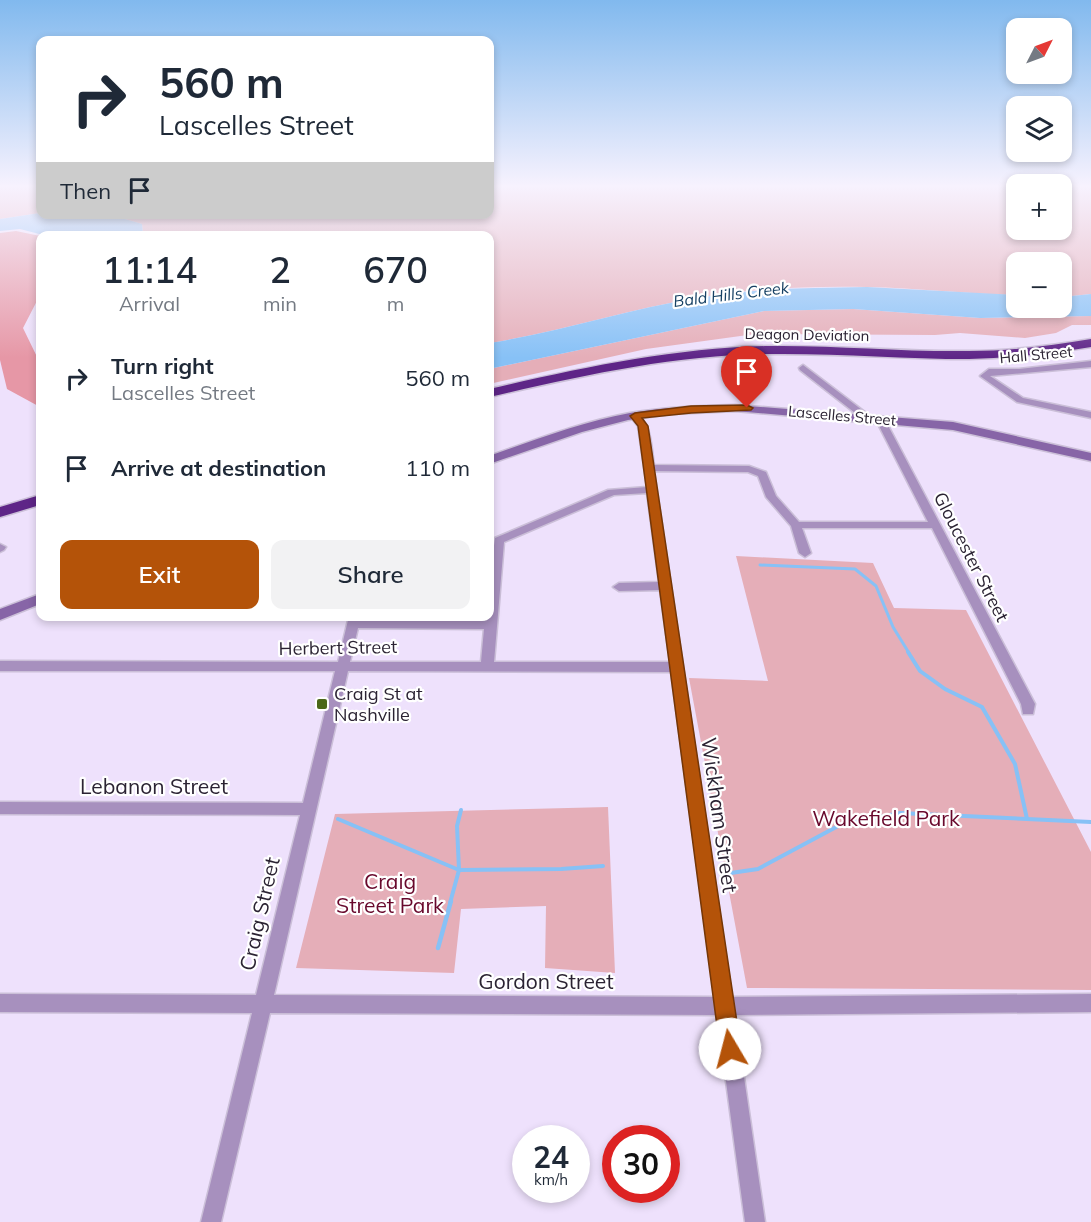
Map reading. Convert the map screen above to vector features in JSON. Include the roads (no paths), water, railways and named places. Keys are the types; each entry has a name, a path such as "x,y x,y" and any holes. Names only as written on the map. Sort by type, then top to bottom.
{"highway":[{"name":"Deagon Deviation","path":"494,392 619,365 693,354 786,350 969,357 1044,351 1091,343"},
{"name":"Deagon Deviation","path":"494,397 633,367 716,357 807,356 962,362 1035,358 1091,350"},
{"path":"0,504 36,493"},
{"path":"0,512 36,501"}],"street":[{"name":"Hall Street","path":"1091,364 984,374 986,380 1020,400 1091,415"},
{"path":"804,368 864,418"},
{"name":"Lascelles Street","path":"494,458 578,429 635,416 670,411 735,408 965,428 1091,457"},
{"name":"Wickham Street","path":"635,416 643,426 755,1222"},
{"name":"Gloucester Street","path":"881,420 1028,704 1028,710"},
{"path":"649,468 761,470 771,497 796,525 805,553"},
{"path":"494,587 499,540 612,492 652,490"},
{"path":"796,525 934,525"},
{"path":"619,587 665,586"},
{"path":"0,615 36,601"},
{"name":"Craig Street","path":"212,1222 354,621"},
{"path":"381,621 490,625"},
{"path":"487,666 490,621"},
{"name":"Herbert Street","path":"0,666 677,667"},
{"name":"Lebanon Street","path":"0,808 308,809"},
{"name":"Gordon Street","path":"0,1003 724,1005 1091,1003"}],"water":[{"name":"Bald Hills Creek","path":"867,287 1006,294 1006,318 980,318 853,309 764,311 494,368 494,342 646,308 740,292"},
{"path":"1091,294 1091,316 1072,316 1072,296"}],"waterway":[{"path":"760,565 855,569 876,586 893,627 909,653"},
{"path":"908,652 920,671 945,689 982,707 1015,764 1027,819"},
{"path":"459,870 457,826 461,810"},
{"path":"724,874 758,869 840,825 900,813 1027,819"},
{"path":"338,819 459,870"},
{"path":"1027,819 1091,822"},
{"path":"459,870 561,869 603,866"},
{"path":"450,903 459,870"},
{"path":"438,948 451,901"}],"place":[{"name":"Craig St at Nashville","path":"322,704"}],"park label":[{"name":"Wakefield Park","path":"886,819"},
{"name":"Craig Street Park","path":"390,894"}]}
